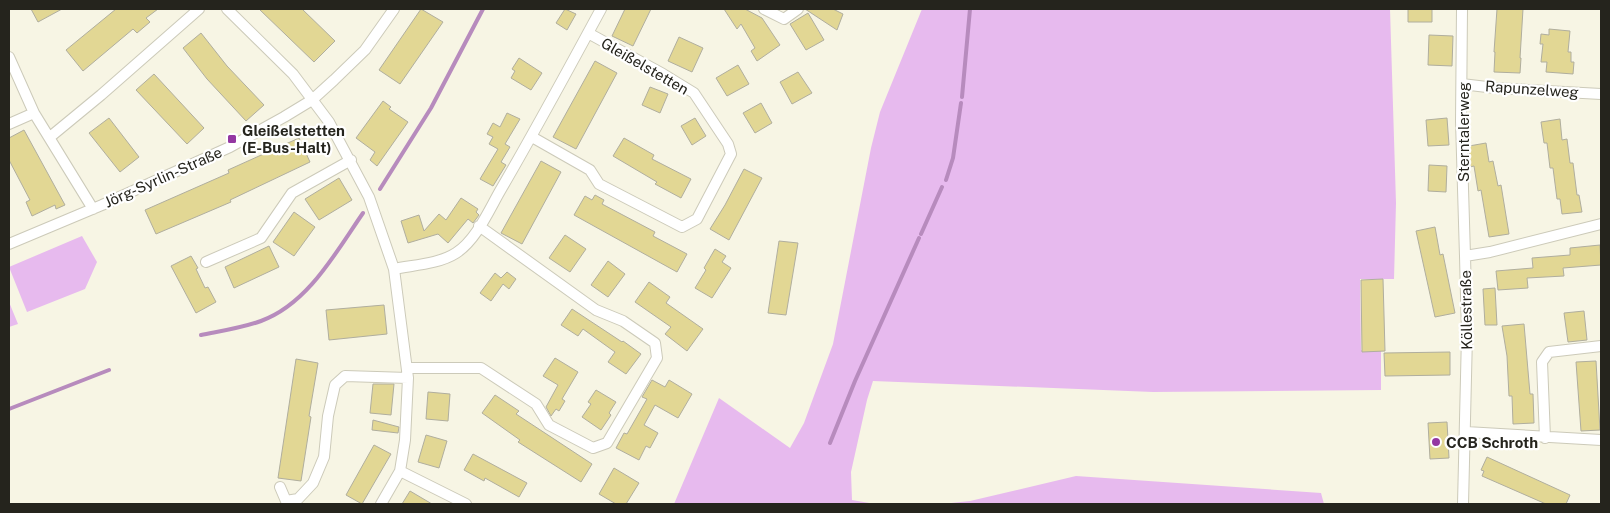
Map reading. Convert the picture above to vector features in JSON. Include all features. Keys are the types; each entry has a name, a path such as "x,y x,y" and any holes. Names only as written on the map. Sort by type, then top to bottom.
{"street":[{"path":"50,137 90,105 198,9"},
{"path":"227,9 293,74 329,122 369,197 394,270 408,373 405,440 400,471 380,504"},
{"name":"Jörg-Syrlin-Straße","path":"9,244 93,209 230,147 312,100 364,50 394,9"},
{"name":"Gleißelstetten","path":"394,270 441,259 455,254 466,245 532,137 601,9"},
{"path":"764,9 784,19 798,9"},
{"name":"Sterntalerweg","path":"1462,9 1461,121 1465,256"},
{"name":"Gleißelstetten","path":"532,137 590,170 599,184 682,228 697,219 731,154 728,144 694,93 588,33"},
{"path":"9,57 34,113 93,209"},
{"name":"Rapunzelweg","path":"1462,84 1495,88 1601,94"},
{"path":"9,124 34,113"},
{"path":"206,262 261,238 292,193 350,160"},
{"name":"Köllestraße","path":"1464,504 1467,335 1465,256 1490,252 1601,224"},
{"path":"280,487 286,501 298,499 313,483 324,457 328,416 335,386 345,376 481,368 536,404 549,425 593,448 607,443 657,358 655,343 624,321 596,310 479,226"},
{"path":"1545,438 1542,362 1548,352 1601,346"},
{"path":"1466,432 1601,440"},
{"path":"400,471 466,504"}],"shaded area":[{"path":"922,9 1390,9 1396,203 1394,279 1360,279 1361,350 1381,351 1381,390 1153,392 873,381 851,472 852,500 875,504 674,504 719,398 790,448 804,423 833,344 871,148 880,112"},
{"path":"82,236 97,262 85,289 27,312 9,267"},
{"path":"9,302 18,324 9,327"},
{"path":"1076,476 1321,493 1324,504 942,504 970,501"}],"building":[{"path":"31,9 62,9 38,22"},
{"path":"116,9 158,9 146,18 150,22 137,33 133,29 83,71 66,50"},
{"path":"259,9 302,9 335,41 314,62"},
{"path":"421,9 443,22 400,84 379,70"},
{"path":"565,9 576,14 567,30 556,23"},
{"path":"625,9 651,9 633,46 612,36"},
{"path":"724,9 745,9 762,18 780,45 757,61 751,51 755,48 741,24 737,29"},
{"path":"805,9 833,9 843,14 837,30"},
{"path":"1408,9 1432,9 1432,22 1408,22"},
{"path":"1497,9 1523,9 1520,73 1494,72"},
{"path":"808,13 824,40 806,50 790,24"},
{"path":"1549,29 1570,31 1568,52 1571,52 1571,62 1574,62 1573,74 1546,72 1547,62 1541,62 1543,44 1540,44 1541,34 1549,35"},
{"path":"201,33 227,66 264,105 246,121 207,79 183,48"},
{"path":"1429,35 1453,36 1452,66 1428,65"},
{"path":"679,37 703,48 692,72 668,61"},
{"path":"519,58 542,73 531,90 511,78 515,71 512,69"},
{"path":"595,61 617,73 576,149 553,137"},
{"path":"738,65 749,84 727,96 716,78"},
{"path":"798,72 812,93 792,104 780,82"},
{"path":"154,74 204,128 187,144 136,90"},
{"path":"650,87 668,94 660,113 642,105"},
{"path":"383,101 391,107 389,109 408,122 377,166 370,160 375,152 356,138"},
{"path":"761,103 772,123 755,133 743,113"},
{"path":"507,113 520,119 505,144 510,147 501,162 506,165 493,186 480,179 498,149 489,144 493,137 487,134 493,123 500,127"},
{"path":"109,118 139,157 120,172 89,133"},
{"path":"695,118 706,136 692,145 681,126"},
{"path":"1447,118 1449,145 1428,146 1426,120"},
{"path":"1560,119 1562,140 1567,139 1570,163 1573,163 1577,195 1579,195 1582,212 1562,214 1560,199 1557,199 1553,168 1550,168 1547,143 1544,143 1541,122"},
{"path":"24,130 65,205 56,209 55,205 32,216 26,202 30,200 9,160 9,138"},
{"path":"299,138 310,162 230,200 231,202 156,234 145,210 229,173 228,170"},
{"path":"624,138 654,155 652,159 691,179 681,198 655,184 657,182 613,156"},
{"path":"1486,143 1489,162 1493,161 1498,186 1501,185 1509,234 1489,237 1481,190 1478,191 1474,166 1470,167 1469,146"},
{"path":"541,161 561,172 522,244 501,233"},
{"path":"1429,165 1447,166 1446,192 1428,191"},
{"path":"744,169 762,178 729,240 710,229"},
{"path":"339,178 352,200 319,220 305,199"},
{"path":"595,195 604,200 602,204 655,232 653,236 687,254 677,272 574,215 585,196 592,200"},
{"path":"461,198 478,209 476,212 479,215 473,223 468,219 448,243 438,234 408,243 401,221 419,215 424,231 439,214 446,220"},
{"path":"294,212 315,227 294,256 273,242"},
{"path":"1435,227 1440,255 1443,254 1455,313 1435,317 1416,231"},
{"path":"565,235 586,249 570,272 549,258"},
{"path":"779,241 798,243 786,315 768,313"},
{"path":"1600,245 1601,265 1563,268 1564,276 1527,278 1528,288 1498,290 1496,271 1533,268 1532,258 1570,255 1570,248"},
{"path":"269,246 279,267 234,288 225,267"},
{"path":"715,249 726,256 722,262 731,268 712,298 695,288 706,270 704,268"},
{"path":"191,256 198,268 196,269 205,288 208,287 216,302 196,313 171,266"},
{"path":"608,261 625,274 608,297 591,285"},
{"path":"507,272 516,279 509,289 503,284 491,301 480,293 495,273 501,278"},
{"path":"1383,279 1385,351 1362,352 1361,280"},
{"path":"649,282 670,297 666,303 703,329 687,351 665,334 671,327 635,302"},
{"path":"1495,288 1497,325 1485,325 1483,289"},
{"path":"384,305 387,334 329,340 326,310"},
{"path":"572,309 641,354 626,374 608,362 615,352 583,329 578,336 561,325"},
{"path":"1584,311 1587,340 1568,342 1564,313"},
{"path":"1524,324 1530,394 1533,394 1534,423 1513,424 1512,396 1509,396 1507,356 1502,326"},
{"path":"1450,352 1450,375 1385,376 1384,353"},
{"path":"555,358 578,372 562,399 565,401 559,411 556,409 551,416 546,407 558,385 543,376"},
{"path":"296,359 318,363 301,481 278,478"},
{"path":"1596,361 1600,430 1581,431 1576,362"},
{"path":"652,380 665,387 669,380 692,394 678,418 655,405 644,425 658,433 650,448 646,446 639,460 616,448 624,433 627,434 647,399 642,397"},
{"path":"373,384 394,384 391,415 370,413"},
{"path":"596,390 616,402 609,413 611,415 601,430 582,417 591,404 588,402"},
{"path":"428,392 450,394 448,421 426,419"},
{"path":"495,395 519,411 516,414 592,464 581,482 518,442 520,440 482,413"},
{"path":"373,420 399,427 398,433 372,430"},
{"path":"1447,422 1449,458 1430,459 1428,423"},
{"path":"426,435 447,441 439,468 418,462"},
{"path":"374,445 391,454 362,504 346,495"},
{"path":"473,454 527,483 519,497 485,478 484,481 464,470"},
{"path":"1487,457 1570,495 1566,504 1546,504 1482,476 1484,471 1481,470"},
{"path":"614,468 639,483 626,504 616,504 599,494"},
{"path":"410,491 432,504 402,504"}],"waterway":[{"path":"380,189 431,108 483,9"},
{"path":"962,97 970,9"},
{"path":"946,180 953,158 961,103"},
{"path":"921,234 942,187"},
{"path":"201,335 261,321 278,313 293,302 320,275 363,213"},
{"path":"830,443 855,381 919,238"},
{"path":"9,409 109,370"}],"place":[{"name":"Gleißelstetten (E-Bus-Halt)","path":"232,139"},
{"name":"CCB Schroth","path":"1436,442"}]}
